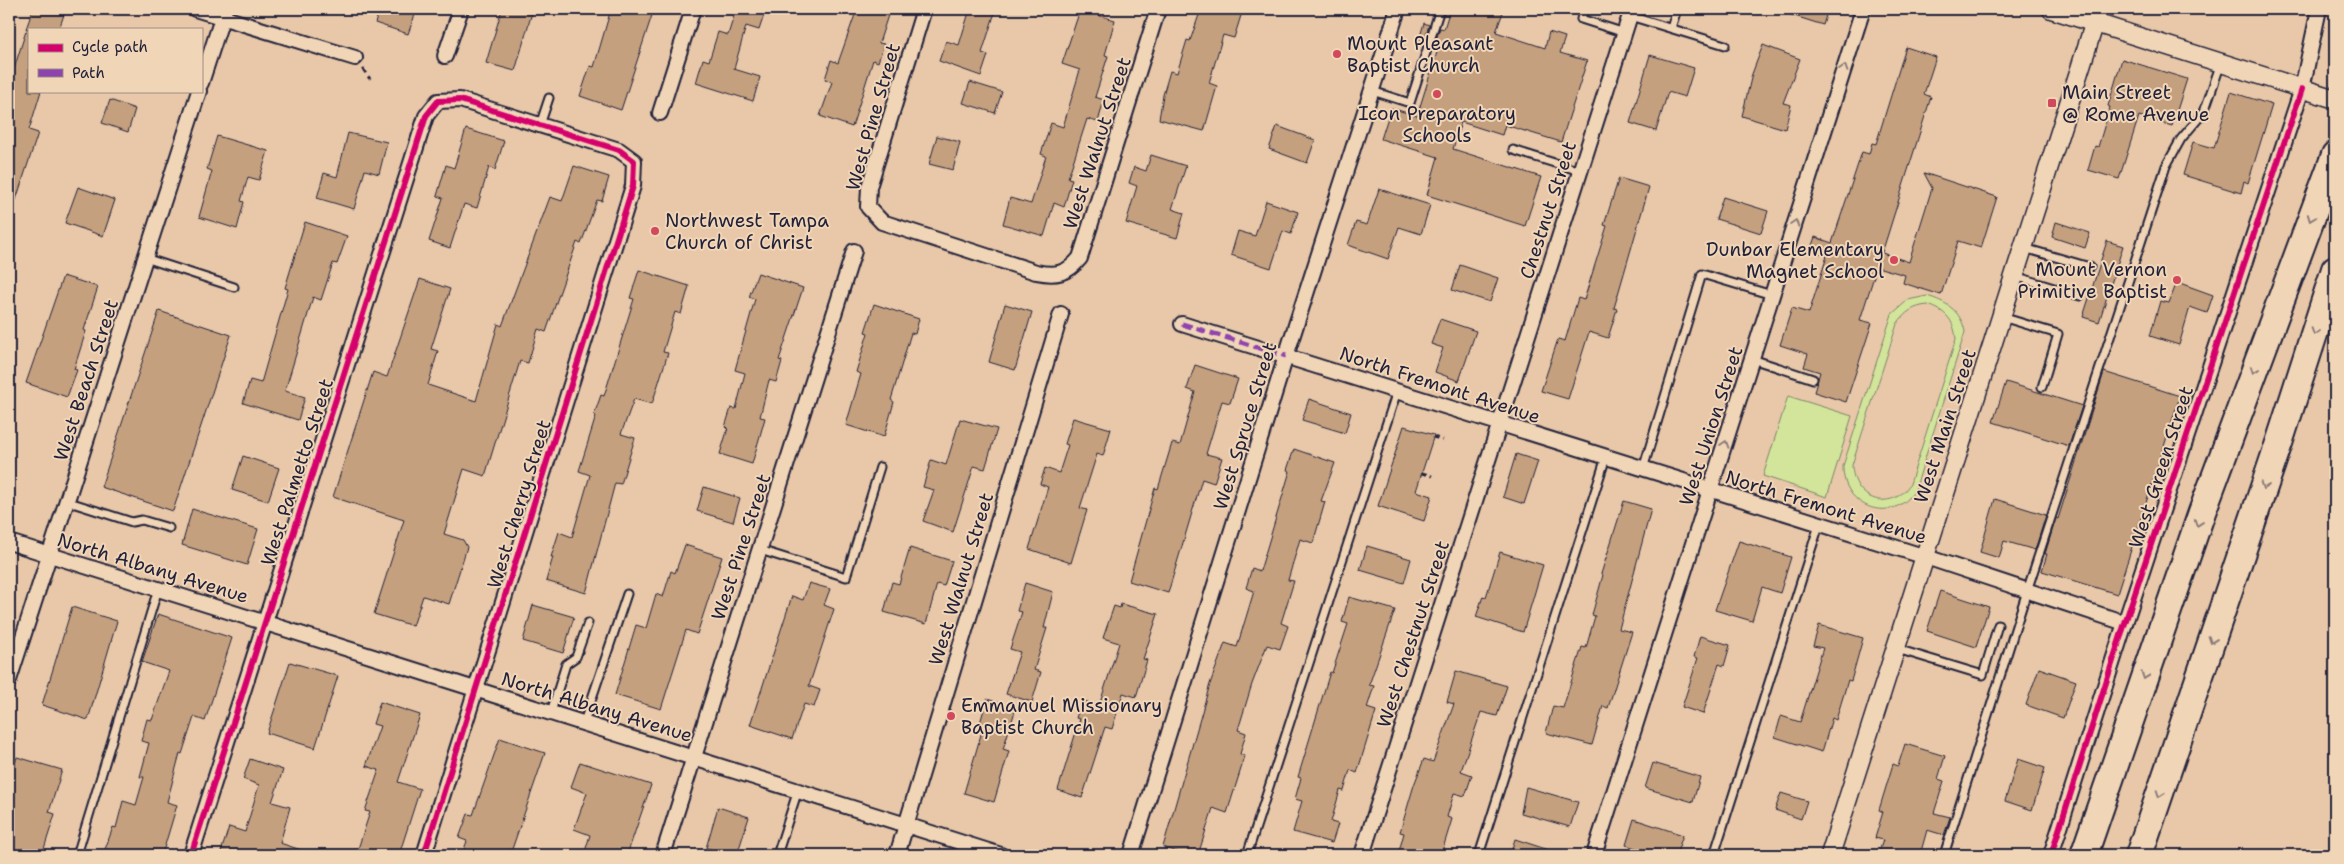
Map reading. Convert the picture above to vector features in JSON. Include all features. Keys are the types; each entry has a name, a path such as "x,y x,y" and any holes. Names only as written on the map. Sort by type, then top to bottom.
{"highway":[{"path":"2084,855 2202,512 2332,164"},
{"path":"2139,855 2280,440 2335,269"}],"street":[{"path":"194,9 224,13 355,58"},
{"path":"446,56 461,9"},
{"path":"660,113 693,9"},
{"name":"West Pine Street","path":"924,9 869,187 868,207 882,222 1036,272 1055,276"},
{"name":"West Walnut Street","path":"1055,276 1070,270 1080,258 1158,9"},
{"name":"West Spruce Street","path":"1131,855 1286,356 1398,9"},
{"name":"West Union Street","path":"1594,855 1863,9"},
{"path":"2051,9 2097,16 2222,63 2335,99"},
{"name":"West Green Street","path":"2051,855 2125,623 2302,89 2319,9"},
{"name":"Chestnut Street","path":"1500,424 1631,12"},
{"path":"202,80 224,13"},
{"name":"West Main Street","path":"1830,855 2097,16"},
{"name":"West Beach Street","path":"9,680 12,660 49,555 199,92"},
{"name":"West Palmetto Street","path":"191,855 426,116 438,101 460,100 540,125"},
{"name":"West Cherry Street","path":"424,855 633,186 634,161 619,150 540,125"},
{"name":"West Pine Street","path":"663,855 854,251"},
{"name":"West Walnut Street","path":"897,855 1061,314"},
{"name":"North Fremont Avenue","path":"1182,324 1710,491 1926,557 2125,623"},
{"name":"West Chestnut Street","path":"1362,855 1500,424"},
{"name":"North Albany Avenue","path":"9,542 477,688 1001,855"}],"lane":[{"path":"1372,91 1410,103 1440,9"},
{"path":"1584,9 1581,19 1625,33"},
{"path":"1671,28 1677,9"},
{"path":"1631,12 1671,28 1724,45"},
{"path":"1944,855 2027,591 2166,166 2182,140 2204,112 2222,63"},
{"path":"540,125 549,98"},
{"path":"1513,150 1580,171"},
{"path":"2024,248 2090,267"},
{"path":"145,258 234,287"},
{"path":"1643,469 1702,274 1772,295"},
{"path":"2015,276 2080,296"},
{"path":"2002,317 2058,334 2042,387"},
{"path":"1752,360 1813,378"},
{"path":"1247,855 1396,391"},
{"path":"1478,855 1606,458"},
{"path":"760,550 846,577 880,467"},
{"path":"66,501 132,522 142,520 169,528"},
{"path":"1714,855 1819,525"},
{"path":"77,855 158,589"},
{"path":"584,722 627,594"},
{"path":"551,712 566,664 576,657 588,622"},
{"path":"1896,649 1983,675 1998,625"},
{"path":"777,855 798,790"}],"path":[{"path":"1433,437 1443,440"},
{"path":"1422,473 1432,476"}],"green space":[{"path":"1927,296 1947,304 1960,318 1965,332 1915,490 1906,501 1894,507 1882,509 1870,507 1860,502 1851,493 1845,481 1843,466 1892,314 1908,300","holes":["1928,305 1940,310 1948,317 1956,339 1910,484 1902,493 1893,498 1875,499 1859,487 1854,477 1852,465 1897,324 1903,316 1914,308"]},
{"path":"1788,396 1852,416 1827,497 1763,476"}],"building":[{"path":"33,9 66,9 59,28 26,29"},
{"path":"380,9 417,9 408,34 375,23"},
{"path":"502,9 533,9 515,71 486,63"},
{"path":"611,9 654,9 621,110 580,96 590,66 594,67"},
{"path":"736,9 766,9 759,30 746,26 734,69 760,77 753,101 696,83 703,59 709,61 718,32 728,35"},
{"path":"857,9 890,9 879,43 884,44 878,62 873,60 852,127 820,116 832,82 825,79 831,60 838,63"},
{"path":"970,9 996,9 982,53 988,55 981,76 939,61 946,41 959,45"},
{"path":"1201,9 1243,9 1234,38 1223,35 1209,83 1217,86 1204,131 1159,119 1170,71 1177,73 1187,40 1190,41"},
{"path":"1450,9 1504,9 1496,32 1545,48 1549,32 1565,37 1560,53 1587,61 1561,142 1505,125 1502,135 1461,122 1453,149 1541,177 1525,226 1427,195 1438,157 1381,139 1391,108 1417,116 1438,49 1433,48 1440,28 1444,29"},
{"path":"1782,9 1828,9 1823,25 1782,12"},
{"path":"1080,10 1115,20 1105,55 1108,56 1095,97 1104,100 1098,122 1087,119 1068,178 1072,179 1064,207 1054,203 1044,236 1003,224 1010,198 1031,204 1046,156 1041,154 1051,123 1063,127 1080,70 1062,64"},
{"path":"1424,23 1429,25 1423,45 1418,43"},
{"path":"26,31 28,32 28,92 41,92 29,130 38,133 11,215 9,214 9,74 12,75"},
{"path":"1763,45 1800,59 1783,103 1791,105 1785,129 1742,116 1752,74"},
{"path":"1906,47 1936,57 1924,94 1931,97 1882,253 1909,262 1932,188 1924,173 1997,197 1981,248 1958,241 1941,295 1903,283 1905,275 1877,267 1860,320 1872,323 1846,402 1814,392 1820,372 1804,367 1808,354 1780,345 1792,308 1809,313 1827,256 1810,251 1815,237 1832,243 1862,152 1869,154 1872,143 1876,144"},
{"path":"1650,55 1694,68 1685,97 1668,92 1656,131 1630,123"},
{"path":"2122,59 2187,79 2172,126 2139,116 2119,179 2088,170 2095,146 2098,147"},
{"path":"970,82 1002,92 995,113 963,103"},
{"path":"2231,92 2272,105 2248,183 2244,181 2241,193 2183,175 2193,142 2214,148"},
{"path":"110,100 135,109 128,132 102,123"},
{"path":"1277,126 1315,140 1307,163 1269,149"},
{"path":"466,129 504,141 495,170 489,167 477,208 464,204 450,248 429,241 443,198 437,196 446,165 454,168"},
{"path":"348,133 387,142 379,174 365,170 354,209 317,198 324,173 337,177"},
{"path":"217,136 268,151 259,180 248,177 241,201 244,202 237,229 199,217 212,171 207,169"},
{"path":"937,136 960,142 953,170 929,164"},
{"path":"1151,155 1186,166 1172,209 1184,213 1177,238 1126,223 1137,186 1129,183 1134,167 1146,171"},
{"path":"574,166 609,177 602,201 597,200 581,244 577,242 546,332 538,329 528,363 520,361 485,476 464,469 444,534 463,540 467,547 449,604 423,596 413,626 374,614 404,520 333,497 373,372 387,377 420,279 450,289 431,349 438,351 428,385 476,401 498,324 502,326 550,197 562,201"},
{"path":"1619,178 1649,187 1614,308 1617,309 1608,338 1589,332 1568,399 1541,391 1558,339 1565,341 1578,298 1584,300 1607,226 1604,225"},
{"path":"78,187 115,200 103,236 65,223"},
{"path":"1379,189 1430,205 1421,234 1399,227 1388,259 1348,245 1356,222 1367,225"},
{"path":"1723,197 1768,211 1761,233 1716,219"},
{"path":"1266,201 1298,212 1291,234 1283,231 1271,268 1231,255 1238,231 1255,236"},
{"path":"305,222 347,236 337,264 333,263 321,300 313,297 285,391 305,397 298,420 243,403 250,380 261,383 288,289 285,288"},
{"path":"2056,222 2090,233 2085,248 2052,237"},
{"path":"2107,241 2123,246 2099,322 2083,317"},
{"path":"1460,265 1498,278 1490,302 1452,290"},
{"path":"639,270 689,286 681,314 675,312 663,352 668,353 652,404 634,399 621,434 635,438 621,484 615,483 586,593 546,581 559,532 572,537 590,475 579,471 596,416 594,415 601,395 604,396 634,299 630,298"},
{"path":"758,273 803,288 779,360 782,361 776,382 769,380 760,417 765,418 752,464 720,454 728,428 725,427 731,408 736,409 745,373 735,370 755,299 749,297"},
{"path":"63,276 98,287 74,369 77,370 67,397 26,383"},
{"path":"2177,282 2213,295 2207,313 2190,307 2179,345 2150,336 2160,301 2169,303"},
{"path":"874,304 919,319 915,334 911,333 891,400 894,402 884,437 846,425 861,374 856,372 868,333 865,332"},
{"path":"1005,304 1032,312 1015,370 989,362"},
{"path":"159,311 231,335 173,511 101,487"},
{"path":"1440,319 1476,331 1459,381 1435,372 1443,348 1431,344"},
{"path":"1195,365 1238,379 1230,403 1222,401 1206,454 1222,458 1214,483 1202,479 1168,593 1129,581 1155,488 1158,489 1172,443 1180,445 1195,392 1187,389"},
{"path":"2104,372 2180,396 2117,594 2042,571 2056,518 2058,519"},
{"path":"2006,382 2082,406 2069,446 1993,422"},
{"path":"1309,399 1351,413 1345,433 1302,420"},
{"path":"1073,418 1111,429 1103,456 1097,454 1080,508 1087,510 1071,563 1029,549 1048,487 1040,484 1045,468 1059,473 1068,445 1065,444"},
{"path":"960,419 997,429 985,469 974,466 953,532 923,521 934,490 923,487 931,460 946,465"},
{"path":"1404,426 1434,435 1416,491 1432,496 1424,521 1378,506"},
{"path":"1294,449 1335,463 1321,501 1325,502 1313,543 1300,539 1288,580 1294,581 1281,623 1288,626 1280,649 1267,645 1252,684 1238,730 1246,733 1240,754 1245,756 1227,813 1213,808 1198,855 1185,855 1163,847 1210,684 1225,643 1237,647 1254,591 1246,588 1252,568 1260,571 1290,471 1287,470"},
{"path":"1516,454 1538,461 1524,504 1503,497"},
{"path":"243,456 279,468 268,501 232,490"},
{"path":"704,487 740,498 733,522 697,511"},
{"path":"1995,499 2046,515 2035,550 2004,541 1999,558 1980,552"},
{"path":"1624,501 1651,509 1619,629 1632,632 1608,708 1603,706 1592,745 1546,733 1553,706 1563,708 1582,647 1586,648 1595,616 1592,615 1603,575 1601,574"},
{"path":"192,509 258,529 247,565 182,545"},
{"path":"1739,541 1791,557 1780,593 1762,587 1752,621 1715,610"},
{"path":"685,545 722,557 697,634 686,630 661,709 615,695 636,625 646,628 656,594 663,597 671,571 675,573"},
{"path":"1367,546 1411,559 1404,583 1360,570"},
{"path":"910,548 952,561 944,586 937,584 926,624 884,612 892,582 899,584"},
{"path":"1500,552 1543,565 1523,632 1476,617 1483,596 1486,597"},
{"path":"809,583 830,589 824,605 834,609 809,686 820,690 814,707 804,704 792,739 750,725 792,596 803,600"},
{"path":"1025,583 1053,592 1044,628 1047,628 1034,670 1041,672 1032,702 1006,694 1020,652 1010,649 1022,612 1017,611"},
{"path":"1940,591 1989,607 1976,647 1927,631"},
{"path":"1349,597 1395,610 1369,685 1374,686 1367,708 1376,711 1357,773 1350,770 1344,791 1340,790 1331,822 1338,824 1332,843 1293,832 1302,801 1295,799 1301,778 1298,777 1330,672 1332,673 1348,624 1342,622"},
{"path":"1121,604 1158,614 1143,659 1147,660 1136,697 1123,693 1112,729 1105,727 1082,798 1058,790 1080,719 1076,718 1082,700 1099,706 1119,643 1103,638 1114,606 1120,608"},
{"path":"533,605 574,617 563,653 523,641"},
{"path":"72,607 117,621 88,720 42,705"},
{"path":"158,614 232,638 205,721 194,717 182,754 180,753 167,802 177,805 162,855 103,855 113,827 116,828 123,801 136,805 144,777 140,777 149,743 141,741 147,719 152,720 169,671 142,662"},
{"path":"1819,625 1863,638 1851,681 1848,680 1836,720 1832,718 1822,752 1775,737 1781,716 1800,722 1823,648 1813,646"},
{"path":"1700,636 1730,645 1724,666 1719,664 1703,714 1682,707 1698,658 1694,657"},
{"path":"290,662 338,676 315,748 267,733"},
{"path":"2039,668 2076,681 2063,718 2026,705"},
{"path":"1456,671 1507,686 1497,716 1481,712 1461,771 1472,775 1465,796 1454,793 1447,817 1452,819 1441,855 1398,855 1404,833 1400,832 1414,785 1424,759 1433,762 1454,704 1447,702"},
{"path":"987,699 1016,708 1003,749 1009,751 994,802 964,793 982,731 978,730"},
{"path":"380,702 420,715 398,782 420,789 399,855 356,855 370,812 365,811 379,770 366,766 380,726 373,724"},
{"path":"500,738 545,753 510,855 462,855 467,841 459,838 468,814 473,815"},
{"path":"1905,744 1945,756 1938,779 1944,781 1934,813 1950,817 1944,835 1927,830 1920,855 1878,855 1883,840 1875,838 1883,812 1879,810 1893,764 1898,766"},
{"path":"17,757 62,770 49,812 55,814 42,855 9,855 9,783"},
{"path":"250,759 283,770 272,802 290,807 280,843 307,852 306,855 220,855 229,827 245,832 259,785 243,779"},
{"path":"2018,759 2045,768 2032,810 2005,801"},
{"path":"580,762 651,785 627,855 584,855 590,835 574,829 587,793 571,787"},
{"path":"1653,763 1700,777 1693,802 1645,788"},
{"path":"1526,787 1578,802 1570,827 1521,813"},
{"path":"1781,793 1807,801 1801,819 1775,810"},
{"path":"718,807 749,817 737,855 706,848"},
{"path":"1634,819 1683,835 1676,855 1658,855 1626,845"},
{"path":"1515,839 1555,852 1555,855 1510,855"}],"marked path":[{"path":"1182,324 1286,356"}],"cycle path":[{"path":"2051,855 2125,623 2302,89"},
{"path":"191,855 426,116 438,101 460,100 619,150 634,161 633,186 424,855"}],"place":[{"name":"Mount Pleasant Baptist Church","path":"1337,54"},
{"name":"Icon Preparatory Schools","path":"1437,94"},
{"name":"Main Street @ Rome Avenue","path":"2052,103"},
{"name":"Northwest Tampa Church of Christ","path":"655,231"},
{"name":"Dunbar Elementary Magnet School","path":"1894,260"},
{"name":"Mount Vernon Primitive Baptist","path":"2177,280"},
{"name":"Emmanuel Missionary Baptist Church","path":"951,716"}]}
